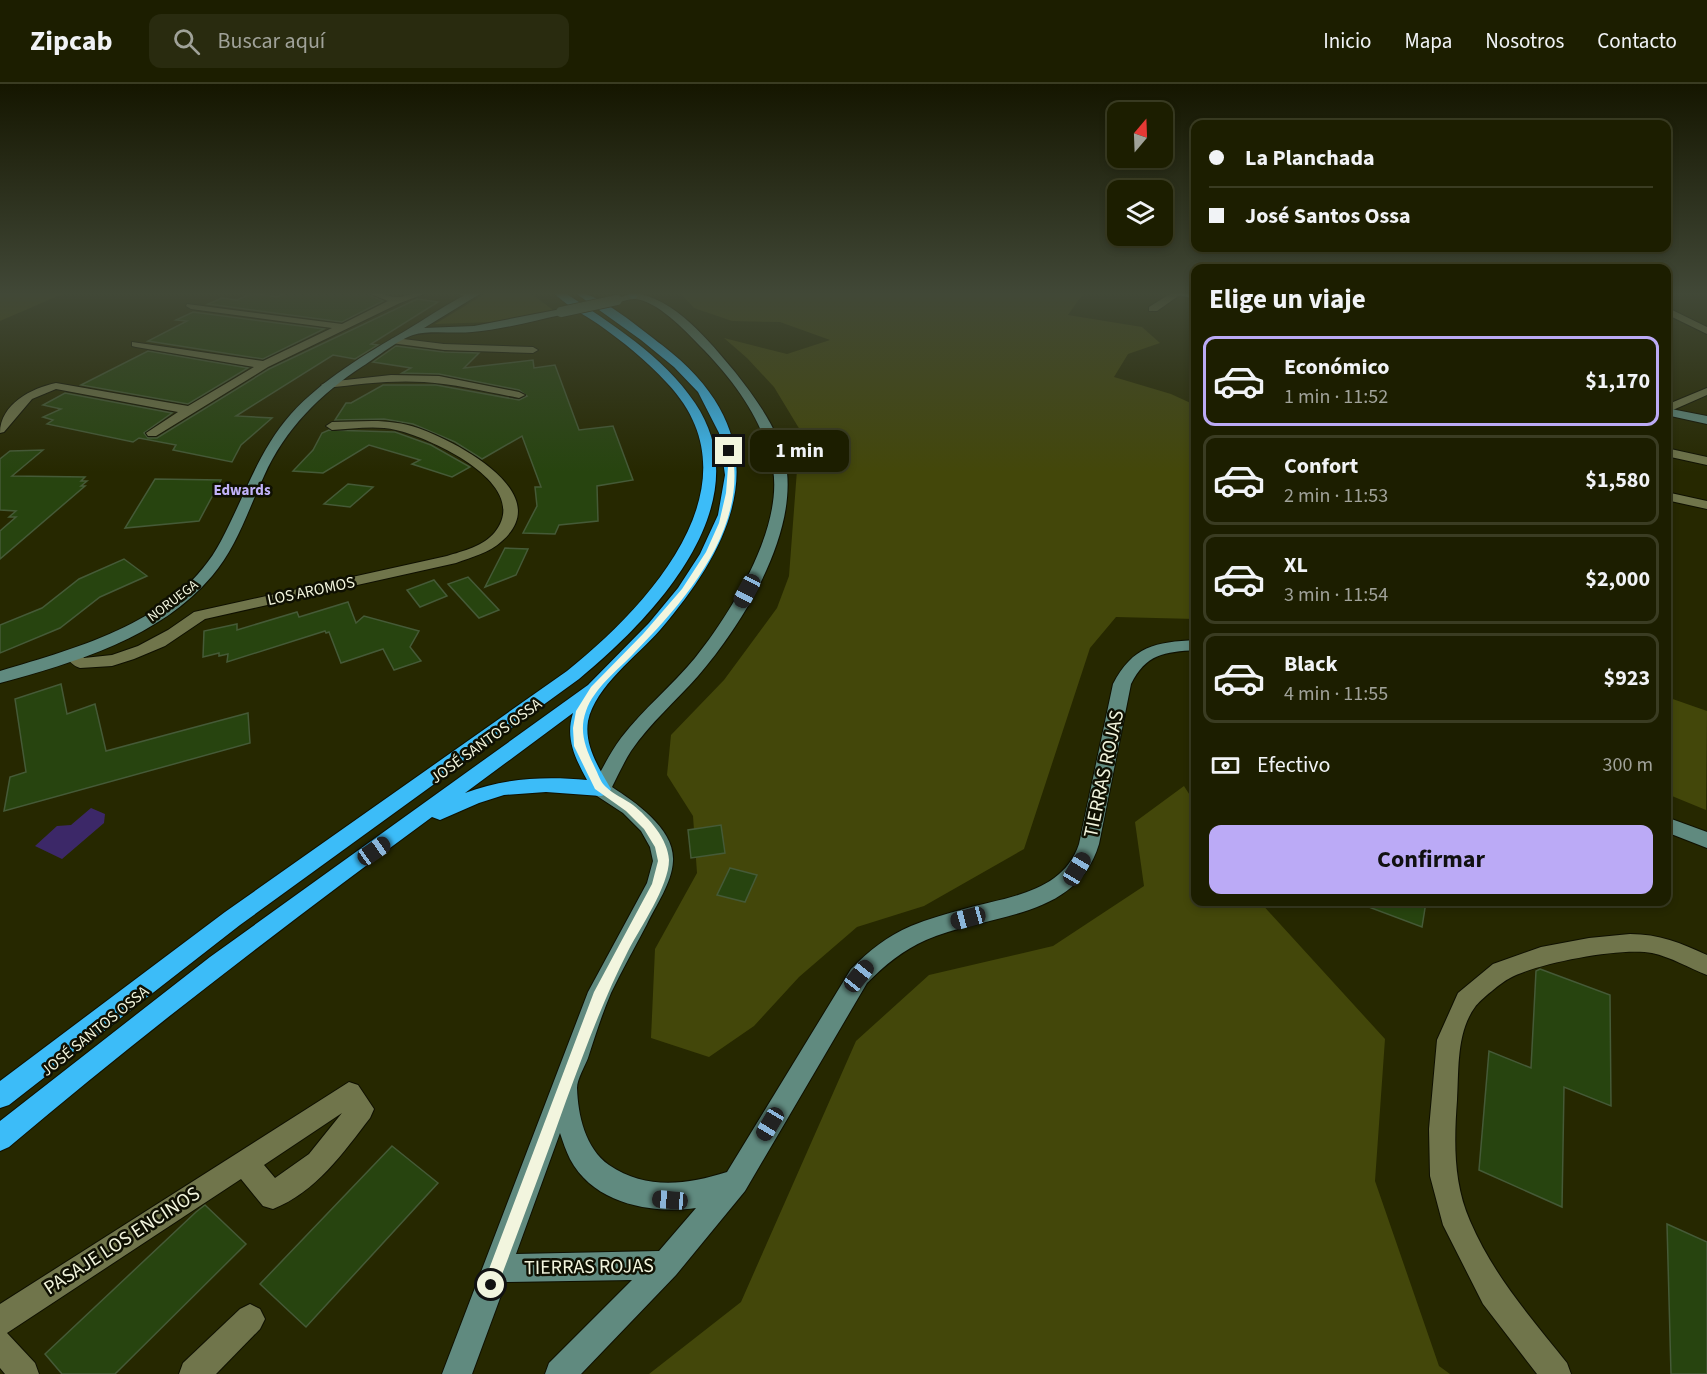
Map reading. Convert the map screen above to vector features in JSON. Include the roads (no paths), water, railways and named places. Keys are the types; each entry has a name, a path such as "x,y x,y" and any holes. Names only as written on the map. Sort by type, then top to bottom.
{"highway":[{"name":"JOSÉ SANTOS OSSA","path":"0,1096 289,876 580,670 633,620 671,574 695,531 708,492 709,455 701,423 685,395 662,370 640,352"},
{"name":"JOSÉ SANTOS OSSA","path":"0,1138 192,982 594,689 646,636 686,590 710,552 722,523 732,467 725,434 702,390 684,371 660,352"},
{"path":"594,689 581,711 578,728 579,746 601,789"},
{"path":"393,837 468,799 494,790 575,784 601,789"}],"street":[{"path":"186,352 264,365"},
{"path":"152,433 264,365 291,352"},
{"name":"NORUEGA","path":"0,677 73,655 120,635 181,599 208,574 224,550 264,462 283,429 327,385 376,352"},
{"path":"457,1374 600,992 657,884 663,861 660,846 648,826 630,808 601,789 627,742 702,660 738,609 766,556 779,506 780,476 775,446 751,402 713,352"},
{"path":"327,385 358,380 422,378 454,381 519,395"},
{"path":"0,429 13,416 18,405 27,396 40,389 56,386 188,410"},
{"path":"1671,409 1707,391"},
{"path":"1671,412 1707,420"},
{"name":"LOS AROMOS","path":"73,655 80,663 110,661 176,634 200,615 451,560 486,546 504,531 513,509 510,499 500,483 476,461 436,441 398,427 332,426"},
{"path":"1671,453 1707,461"},
{"path":"1671,497 1707,505"},
{"name":"TIERRAS ROJAS","path":"497,1268 666,1265 736,1182 859,976 870,962 884,950 911,935 1036,900 1052,891 1077,869 1089,844 1122,684 1128,668 1139,658 1152,651 1191,645"},
{"path":"1671,826 1707,840"},
{"path":"1556,1374 1493,1294 1457,1226 1443,1176 1442,1129 1449,1040 1466,1000 1501,970 1541,957 1589,947 1630,943 1667,947 1707,965"},
{"path":"569,1072 566,1113 570,1133 579,1151 592,1168 608,1181 628,1192 648,1198 670,1200 692,1198 736,1182"},
{"name":"PASAJE LOS ENCINOS","path":"0,1321 244,1162"},
{"path":"560,1374 666,1265"},
{"path":"194,1374 250,1319"},
{"path":"0,1345 24,1374"}],"district":[{"name":"Edwards","path":"242,490"}]}
